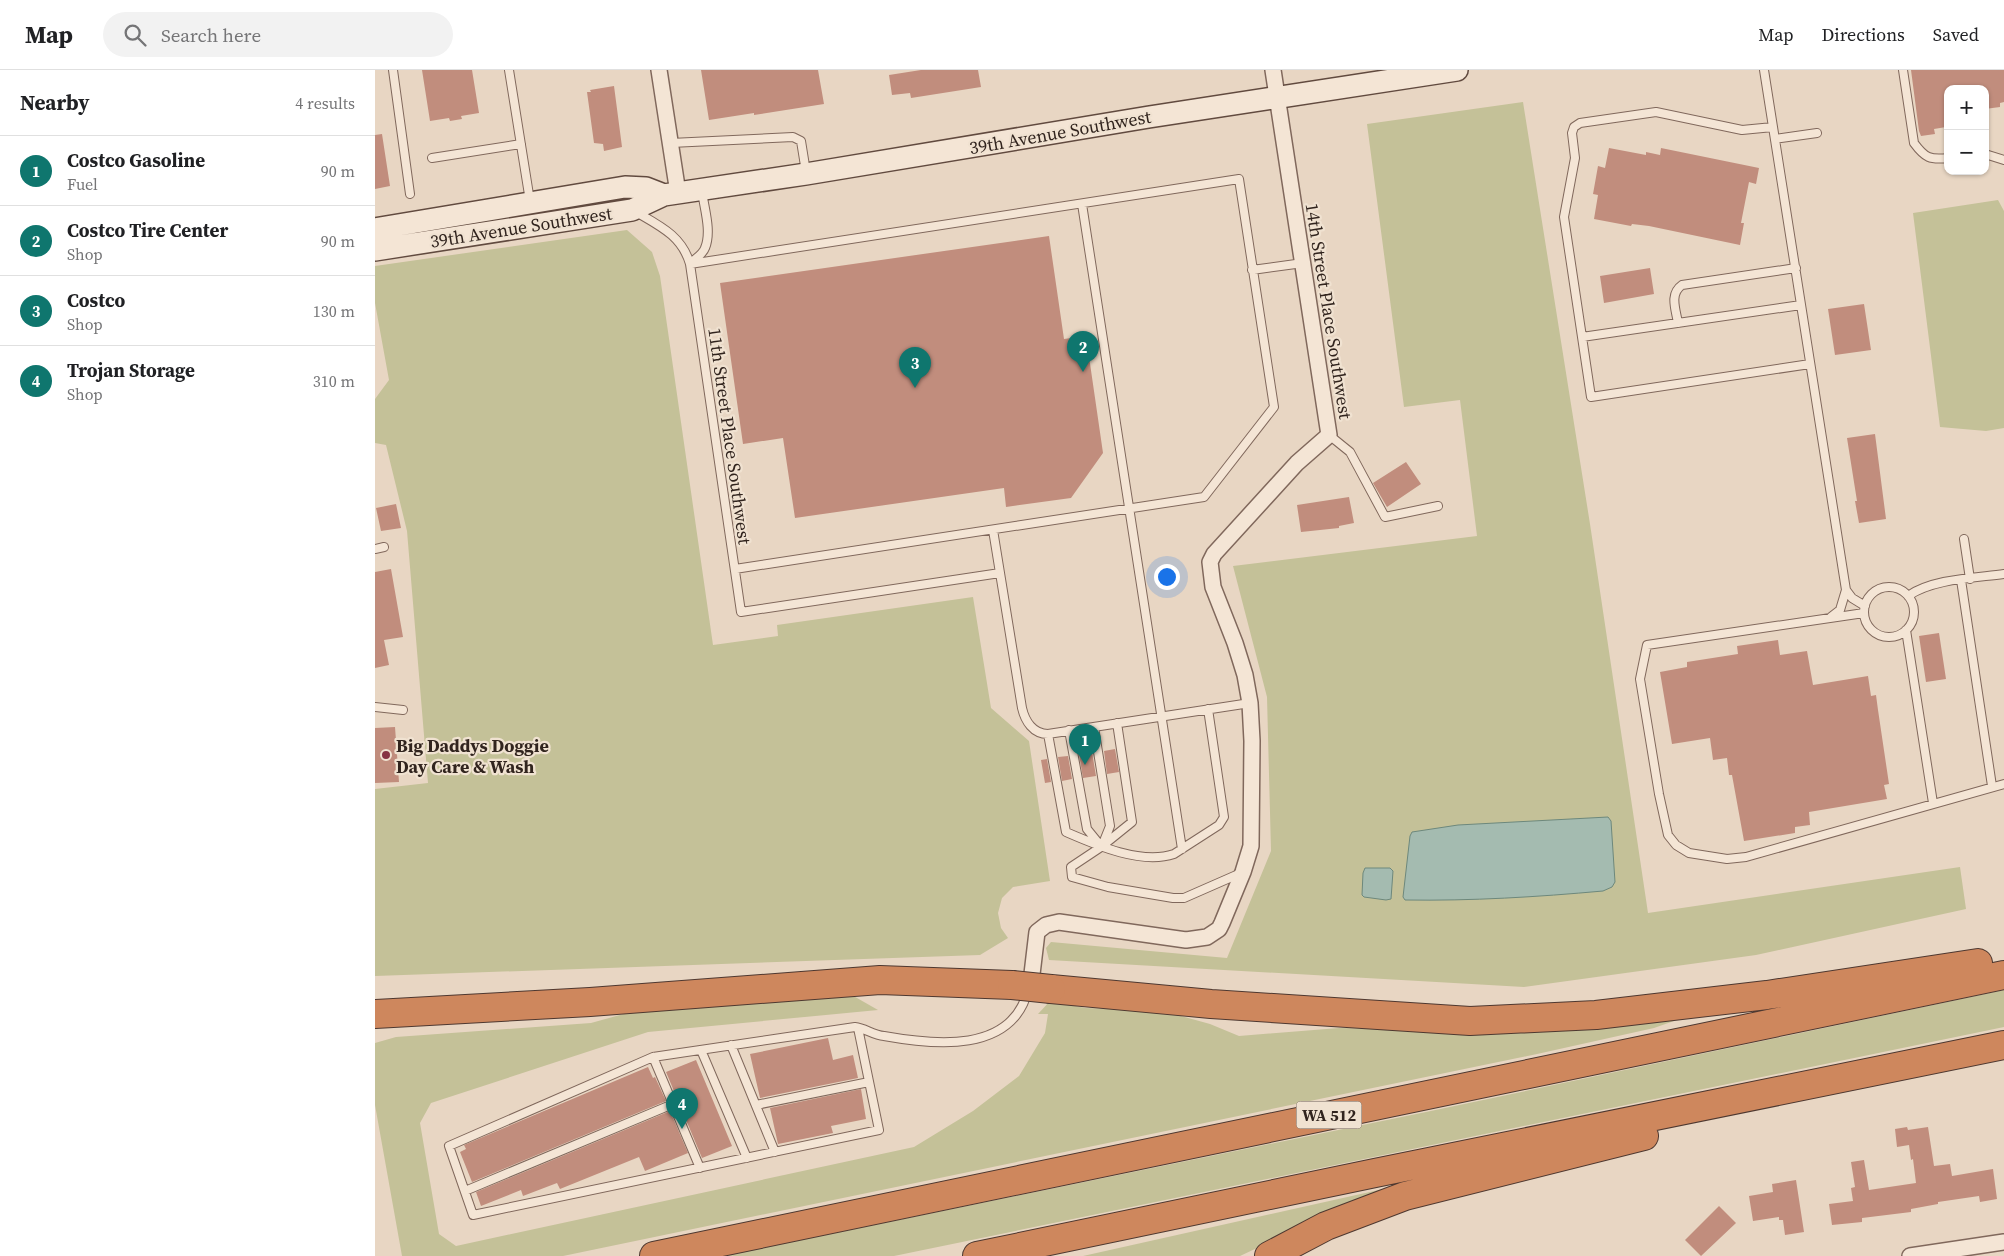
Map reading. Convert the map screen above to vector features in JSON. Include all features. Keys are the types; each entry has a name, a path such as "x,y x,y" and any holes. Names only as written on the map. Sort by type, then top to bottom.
{"highway":[{"path":"375,1014 590,1002 880,980 1032,983 1211,1004 1289,1010 1470,1021 1519,1020 1596,1015 1767,995 2004,959"},
{"name":"WA 512","path":"654,1256 2004,975"},
{"path":"977,1256 1385,1171 2004,1046"},
{"path":"1269,1256 1326,1226 1405,1196 2004,1046"}],"main road":[{"name":"39th Avenue Southwest","path":"375,250 632,210 671,194 806,174 1149,116 1457,70"},
{"name":"39th Avenue Southwest","path":"375,228 625,187 646,188 671,194"}],"street":[{"path":"659,70 671,143 671,194"},
{"name":"14th Street Place Southwest","path":"1032,983 1037,932 1052,923 1059,922 1177,940 1207,937 1219,929 1222,924 1243,872 1251,846 1252,742 1250,703 1241,659 1213,588 1210,562 1214,554 1297,463 1329,435 1273,70"},
{"path":"1910,1256 2004,1242"}],"lane":[{"path":"393,70 410,194"},
{"path":"509,70 530,203"},
{"path":"1765,70 1846,590 1840,610 1831,618"},
{"path":"1903,70 1914,143 1919,150 1930,158 1934,160 1944,159"},
{"path":"1773,127 1742,130 1656,112 1580,123 1574,127 1572,133 1575,158 1564,218 1591,397 1810,364"},
{"path":"1775,139 1817,133"},
{"path":"671,143 793,137 801,141 806,174"},
{"path":"432,158 521,144"},
{"path":"1989,154 2004,160"},
{"path":"690,264 1239,180 1274,408 1204,497 735,570"},
{"path":"690,264 702,254 706,247 707,231 701,190"},
{"path":"1082,204 1182,849"},
{"name":"11th Street Place Southwest","path":"632,210 671,234 687,252 741,612 1000,573"},
{"path":"1253,270 1303,263"},
{"path":"1678,323 1674,295 1682,285 1795,268"},
{"path":"1583,338 1801,305"},
{"path":"1329,435 1350,452 1385,517 1438,506"},
{"path":"993,530 1024,716 1029,725 1038,732 1048,734 1250,703"},
{"path":"1964,538 1970,579"},
{"path":"375,548 384,547"},
{"path":"1907,596 1918,589 2004,574"},
{"path":"1961,580 1992,786"},
{"path":"1897,588 1907,596 1914,606 1914,615 1907,630 1892,637 1876,634 1866,622 1865,610 1868,599 1880,589 1897,588"},
{"path":"1846,590 1865,610"},
{"path":"1865,610 1831,618 1647,645 1640,679 1659,794 1668,835 1676,845 1689,854 1727,859 1746,857 2004,784"},
{"path":"1907,630 1933,804"},
{"path":"375,707 403,710"},
{"path":"1048,734 1066,832 1101,847 1138,856 1167,857 1219,825 1224,817 1208,709"},
{"path":"1117,723 1132,822 1101,847 1071,867 1071,877 1108,887 1183,898 1243,872"},
{"path":"1094,727 1110,826 1101,847"},
{"path":"1069,730 1087,829 1101,847"},
{"name":"14th Street Place Southwest","path":"465,1191 449,1146 653,1057 859,1028 884,1036 938,1042 952,1043 978,1038 998,1031 1015,1017 1025,1003 1032,983"},
{"path":"673,1104 465,1191 473,1215 879,1130 859,1028"},
{"path":"731,1045 775,1152"},
{"path":"701,1050 747,1158"},
{"path":"653,1057 700,1168"},
{"path":"756,1105 869,1082"}],"shaded area":[{"path":"1523,102 1590,524 1648,913 1960,867 1966,909 1756,955 1524,987 1049,960 1046,948 1051,942 1227,958 1271,851 1267,697 1233,566 1477,536 1460,400 1404,407 1367,124"},
{"path":"1998,200 2004,211 2004,428 1986,431 1940,427 1913,213"},
{"path":"627,230 652,252 660,276 713,645 778,636 777,625 973,597 991,708 1029,741 1050,881 1013,887 1002,898 998,913 1001,928 1008,938 980,955 375,976 375,789 428,783 407,531 386,445 375,443 375,399 389,380 375,303 375,266"},
{"path":"1608,817 1611,821 1615,882 1612,887 1603,891 1480,899 1405,900 1403,897 1412,832 1458,825"},
{"path":"1365,868 1390,868 1393,871 1391,899 1364,897 1362,895"},
{"path":"2004,990 2004,1027 894,1256 723,1256 1426,1112"},
{"path":"850,994 878,1010 648,1032 431,1103 420,1123 439,1234 456,1246 914,1147 973,1111 1019,1076 1045,1033 1048,1014 1038,1014 1050,1001 1085,1008 1163,1011 1210,1024 1239,1036 1339,1028 1471,1030 1662,1020 1674,1021 1654,1028 1537,1054 563,1256 402,1256 375,1105 375,1043 396,1037 591,1023 638,1010"},
{"path":"1419,1181 1310,1223 1240,1256 1083,1256"}],"building":[{"path":"422,70 472,70 479,113 461,116 462,119 450,121 449,118 430,121"},
{"path":"701,70 818,70 824,104 709,120"},
{"path":"921,70 978,70 981,87 911,98 910,93 892,95 889,75"},
{"path":"1911,70 2004,70 2004,102 2000,103 2000,107 1989,108 1989,85 1944,85 1944,127 1934,129 1935,134 1921,136"},
{"path":"614,86 622,147 604,151 603,144 594,143 587,92"},
{"path":"382,134 390,186 375,189 375,135"},
{"path":"1609,148 1646,155 1646,152 1660,155 1661,148 1759,168 1756,184 1749,182 1741,223 1744,223 1740,245 1649,226 1632,224 1631,226 1594,219 1598,195 1593,194 1598,166 1605,168"},
{"path":"1049,236 1064,339 1086,336 1103,453 1071,498 1006,507 1004,488 795,518 783,438 743,444 720,283"},
{"path":"1650,268 1654,294 1604,303 1600,276"},
{"path":"1864,304 1871,350 1835,355 1828,309"},
{"path":"1875,434 1886,519 1859,523 1847,438"},
{"path":"1406,462 1421,484 1387,507 1373,483"},
{"path":"1349,497 1354,523 1339,526 1339,528 1301,532 1297,505"},
{"path":"396,504 401,528 381,531 376,508"},
{"path":"391,569 403,637 384,640 389,665 375,668 375,572"},
{"path":"1939,633 1946,679 1926,682 1919,636"},
{"path":"1778,640 1780,655 1807,651 1813,685 1868,676 1871,696 1876,695 1889,784 1884,785 1887,799 1809,812 1810,825 1795,827 1795,833 1744,841 1727,758 1713,760 1710,738 1672,744 1660,672 1687,667 1687,662 1738,654 1737,646"},
{"name":"Big Daddys Doggie Day Care & Wash","path":"395,727 399,782 375,783 375,728"},
{"path":"1115,749 1119,772 1107,774 1104,751"},
{"path":"1092,752 1096,776 1083,778 1079,754"},
{"path":"1068,756 1072,779 1062,781 1058,757"},
{"path":"1047,759 1051,782 1045,783 1041,760"},
{"path":"828,1038 833,1060 853,1055 858,1078 760,1098 750,1054"},
{"path":"696,1060 732,1146 702,1158 666,1072"},
{"path":"648,1067 653,1078 655,1077 666,1101 472,1182 460,1152 466,1149 464,1145"},
{"path":"861,1089 866,1119 831,1126 833,1133 778,1144 770,1108"},
{"path":"670,1111 688,1153 645,1171 639,1157 560,1189 557,1183 523,1196 521,1190 481,1206 476,1192"},
{"path":"1907,1127 1908,1130 1928,1127 1934,1166 1950,1164 1952,1176 1993,1169 1997,1199 1980,1202 1979,1196 1938,1202 1938,1204 1911,1209 1911,1212 1862,1218 1862,1222 1832,1225 1829,1204 1853,1201 1851,1188 1855,1187 1851,1162 1864,1160 1869,1190 1916,1183 1909,1145 1897,1147 1895,1129"},
{"path":"1796,1180 1804,1232 1785,1235 1783,1220 1779,1220 1779,1217 1753,1221 1749,1196 1773,1192 1772,1184"},
{"path":"1719,1206 1736,1223 1701,1256 1685,1240"}],"place":[{"name":"Costco Tire Center","path":"1083,372"},
{"name":"Costco","path":"915,388"},
{"name":"Big Daddys Doggie Day Care & Wash","path":"386,755"},
{"name":"Costco Gasoline","path":"1085,765"},
{"name":"Trojan Storage","path":"682,1129"}]}
